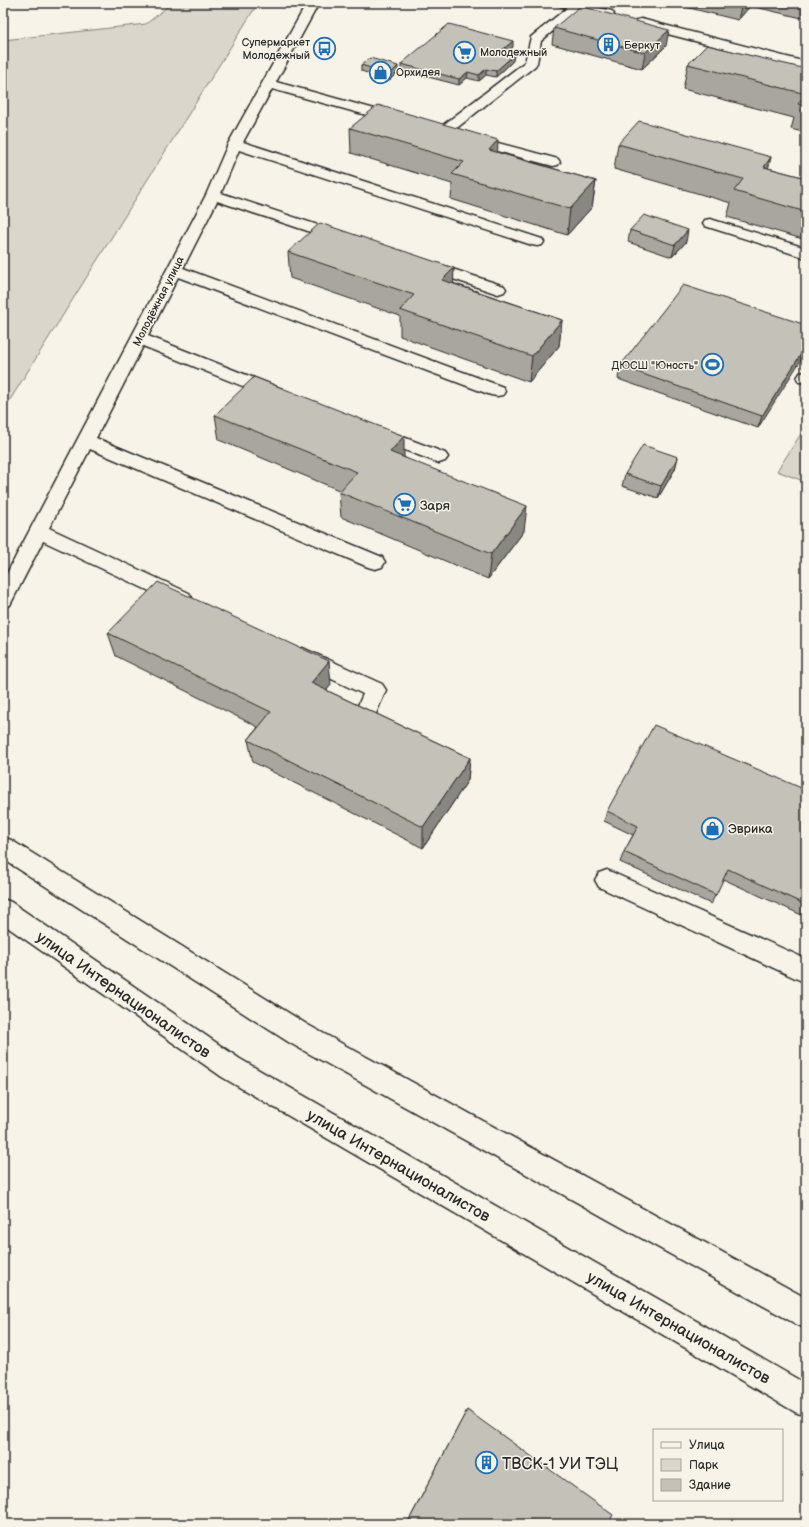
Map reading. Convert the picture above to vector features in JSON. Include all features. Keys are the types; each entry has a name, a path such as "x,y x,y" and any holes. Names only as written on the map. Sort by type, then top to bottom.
{"street":[{"name":"Молодёжная улица","path":"3,600 213,195 235,144 313,3"},
{"path":"562,3 806,66"},
{"path":"443,132 531,63 535,40 576,6"},
{"path":"269,84 413,124"},
{"path":"428,128 553,162"},
{"path":"235,144 537,242"},
{"path":"213,195 355,242"},
{"path":"710,223 806,253"},
{"path":"415,262 498,289"},
{"path":"174,270 497,391"},
{"path":"139,338 293,399"},
{"path":"366,428 439,458"},
{"path":"86,441 375,562"},
{"path":"38,531 196,605"},
{"path":"289,649 375,690 364,717"},
{"path":"3,847 299,1034 806,1314"},
{"path":"607,880 806,971"},
{"name":"улица Интернационалистов","path":"3,910 231,1068 806,1401"}],"green space":[{"path":"172,3 258,3 3,411 3,40 146,24"},
{"path":"806,426 806,482 777,471"}],"building":[{"path":"580,6 669,30 645,53 554,28"},
{"name":"Молодежный","path":"449,24 513,41 500,52 514,55 496,71 486,69 479,75 468,72 459,79 401,64"},
{"path":"707,45 806,69 806,94 688,64"},
{"path":"370,58 398,66 390,74 361,65"},
{"path":"806,94 806,106 798,104"},
{"path":"378,105 498,140 489,150 596,181 570,209 452,174 464,162 350,128"},
{"path":"639,121 771,157 764,167 806,178 806,212 734,191 743,179 618,144"},
{"path":"644,215 688,230 675,245 630,230"},
{"path":"320,223 454,268 442,280 562,320 532,356 400,310 414,295 288,252"},
{"name":"ДЮСШ \"Юность\"","path":"683,285 806,325 806,346 762,416 620,366"},
{"path":"254,377 404,436 390,452 527,506 491,554 339,492 357,472 215,415"},
{"path":"643,445 678,457 661,486 625,474"},
{"path":"158,582 329,661 311,683 470,758 423,827 248,740 271,712 108,633"},
{"name":"Эврика","path":"654,725 806,790 806,905 728,869 716,895 624,852 638,826 607,811"},
{"name":"ТВСК-1 УИ ТЭЦ","path":"467,1410 613,1515 608,1524 407,1524"}],"place":[{"name":"Беркут","path":"609,45"},
{"name":"Супермаркет Молодежный","path":"325,48"},
{"name":"Молодежный","path":"464,52"},
{"name":"Орхидея","path":"380,72"},
{"name":"ДЮСШ \"Юность\"","path":"713,365"},
{"name":"Заря","path":"404,505"},
{"name":"Эврика","path":"712,828"},
{"name":"ТВСК-1 УИ ТЭЦ","path":"487,1463"}]}
